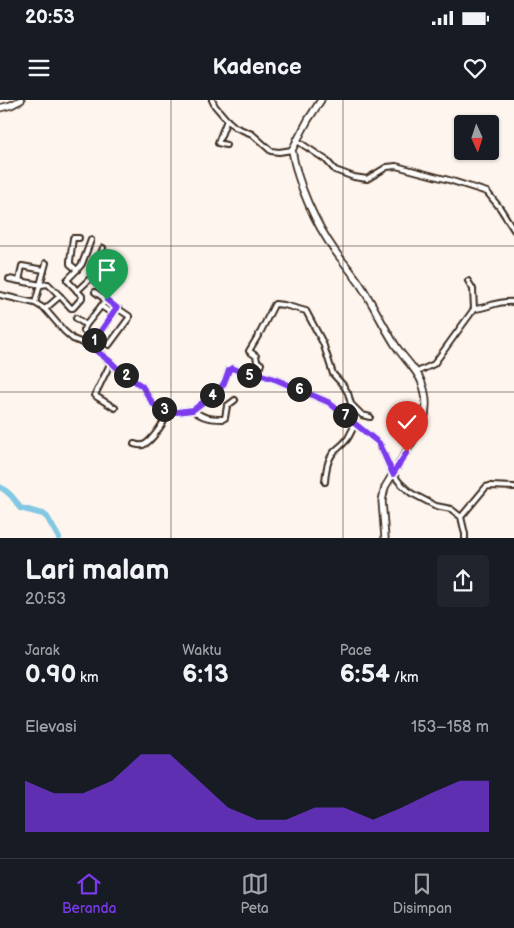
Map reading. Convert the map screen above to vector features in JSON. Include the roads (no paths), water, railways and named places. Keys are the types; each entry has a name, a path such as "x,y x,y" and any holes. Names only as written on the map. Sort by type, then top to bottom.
{"street":[{"path":"0,108 21,100"},
{"path":"212,100 215,106 235,127 252,134 271,151 292,150"},
{"path":"321,100 296,140 292,150 306,198 320,227 335,251 359,284 398,349 417,372 424,387 426,399 424,424 385,488 382,501 385,538"},
{"path":"226,146 218,143 227,120"},
{"path":"296,140 326,160 336,170 354,177 367,179 386,167 396,166 484,191 492,197 514,230"},
{"path":"77,270 70,261 73,238 79,238"},
{"path":"9,279 50,285 72,308 82,297 68,280 82,264 91,240"},
{"path":"77,291 96,273 103,248"},
{"path":"35,303 46,263"},
{"path":"19,281 22,266 44,270"},
{"path":"417,372 436,362 474,309 472,289 468,281"},
{"path":"95,292 128,315 129,318 109,345 84,331 86,325 106,300"},
{"path":"0,296 35,303 45,309 64,331 73,338 90,346 121,372 142,386 153,404 162,409 177,412 193,410 220,389 230,369 233,368 249,375 262,375 277,380 328,402 379,443 393,474 405,488 436,506 451,509 461,517 465,538"},
{"path":"45,309 60,296"},
{"path":"474,309 500,302 514,302"},
{"path":"257,375 261,364 257,361 257,357 249,351 274,305 284,305 306,311 323,343 333,374 348,393 352,405 362,415 370,417"},
{"path":"101,306 112,314"},
{"path":"90,346 117,308"},
{"path":"76,318 86,325"},
{"path":"111,362 95,395 116,408"},
{"path":"193,410 206,418 223,419 225,418 227,406 235,400"},
{"path":"134,444 141,445 146,443 165,421 169,411"},
{"path":"325,482 328,463 335,451 350,436 356,424"},
{"path":"461,517 486,487 514,487"}],"waterway":[{"path":"0,487 12,496 20,508 43,514 47,517 59,538"}]}
